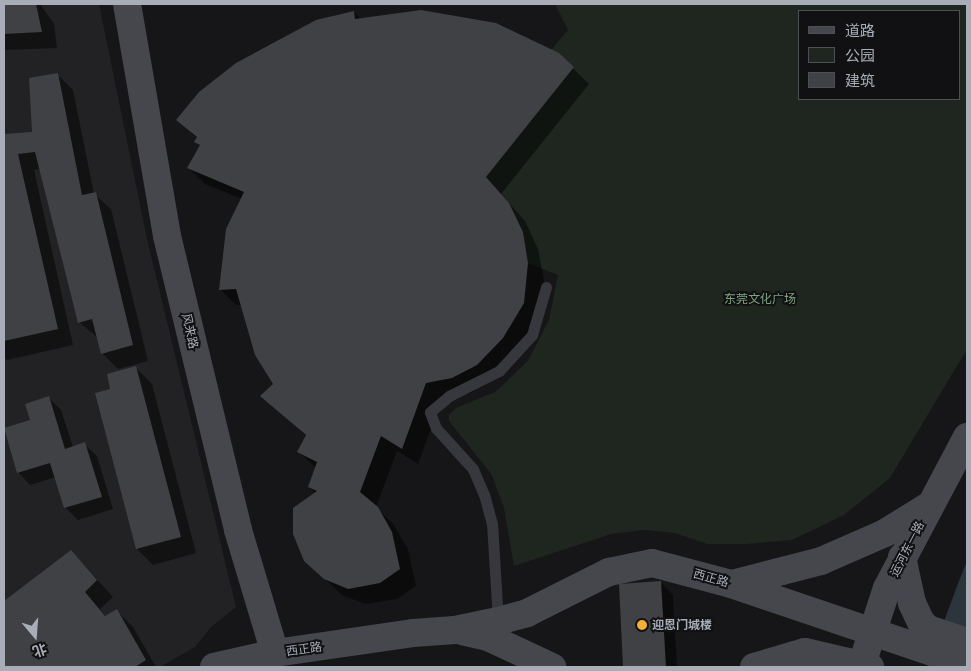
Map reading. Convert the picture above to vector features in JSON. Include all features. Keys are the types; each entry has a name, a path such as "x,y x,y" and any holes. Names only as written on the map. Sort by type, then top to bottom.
{"main road":[{"name":"风来路","path":"127,4 167,236 238,530 275,653"},
{"name":"运河东一路","path":"864,666 871,633 887,588 967,437"},
{"path":"731,584 771,576 821,561 885,533 929,506"},
{"path":"902,557 912,604 925,638 967,642"},
{"name":"西正路","path":"214,667 275,653 413,633 456,630 498,621 527,613 609,572 632,565 652,563 731,584 871,633 925,638 967,664"},
{"name":"西正路","path":"456,630 488,637 552,667"},
{"path":"754,667 805,652 864,666"}],"lane":[{"path":"498,621 492,524 484,495 473,469 436,428 430,412 449,396 499,371 532,335 546,287"}],"shaded area":[{"path":"4,4 99,4 147,239 236,607 211,627 195,647 160,667 4,667"},
{"path":"967,561 967,667 927,667 959,581"}],"green space":[{"name":"东莞文化广场","path":"555,4 967,4 967,349 890,478 844,515 792,540 746,544 708,544 675,533 644,530 611,534 514,566 504,508 492,475 449,421 449,415 456,408 495,392 528,361 549,320 558,275 528,263 523,232 509,203 486,177 574,67 551,50 568,30"}],"building":[{"path":"4,4 36,4 42,32 4,34"},
{"path":"421,10 496,23 559,53 574,67 486,177 509,203 523,232 528,263 524,303 503,338 477,365 452,378 426,383 402,449 381,436 360,492 378,507 392,532 400,569 380,583 348,589 324,579 304,561 293,534 293,508 317,491 308,487 317,462 297,452 306,435 260,396 273,384 255,355 236,289 219,290 226,229 244,192 187,168 200,145 194,142 197,137 176,120 199,92 236,63 316,20 354,11 355,19"},
{"path":"58,73 82,195 96,192 133,345 101,354 92,319 78,323 35,152 18,154 58,329 4,341 4,134 32,132 29,78"},
{"path":"136,366 181,537 136,549 95,393 110,389 107,374"},
{"path":"49,396 65,449 85,442 102,497 64,508 50,463 17,473 4,428 30,420 25,404"},
{"path":"71,550 97,580 85,592 105,616 117,609 146,660 135,667 4,667 4,601"},
{"name":"迎恩门城楼","path":"661,581 666,667 623,667 619,584"}],"place":[{"name":"迎恩门城楼","path":"642,625"}]}
